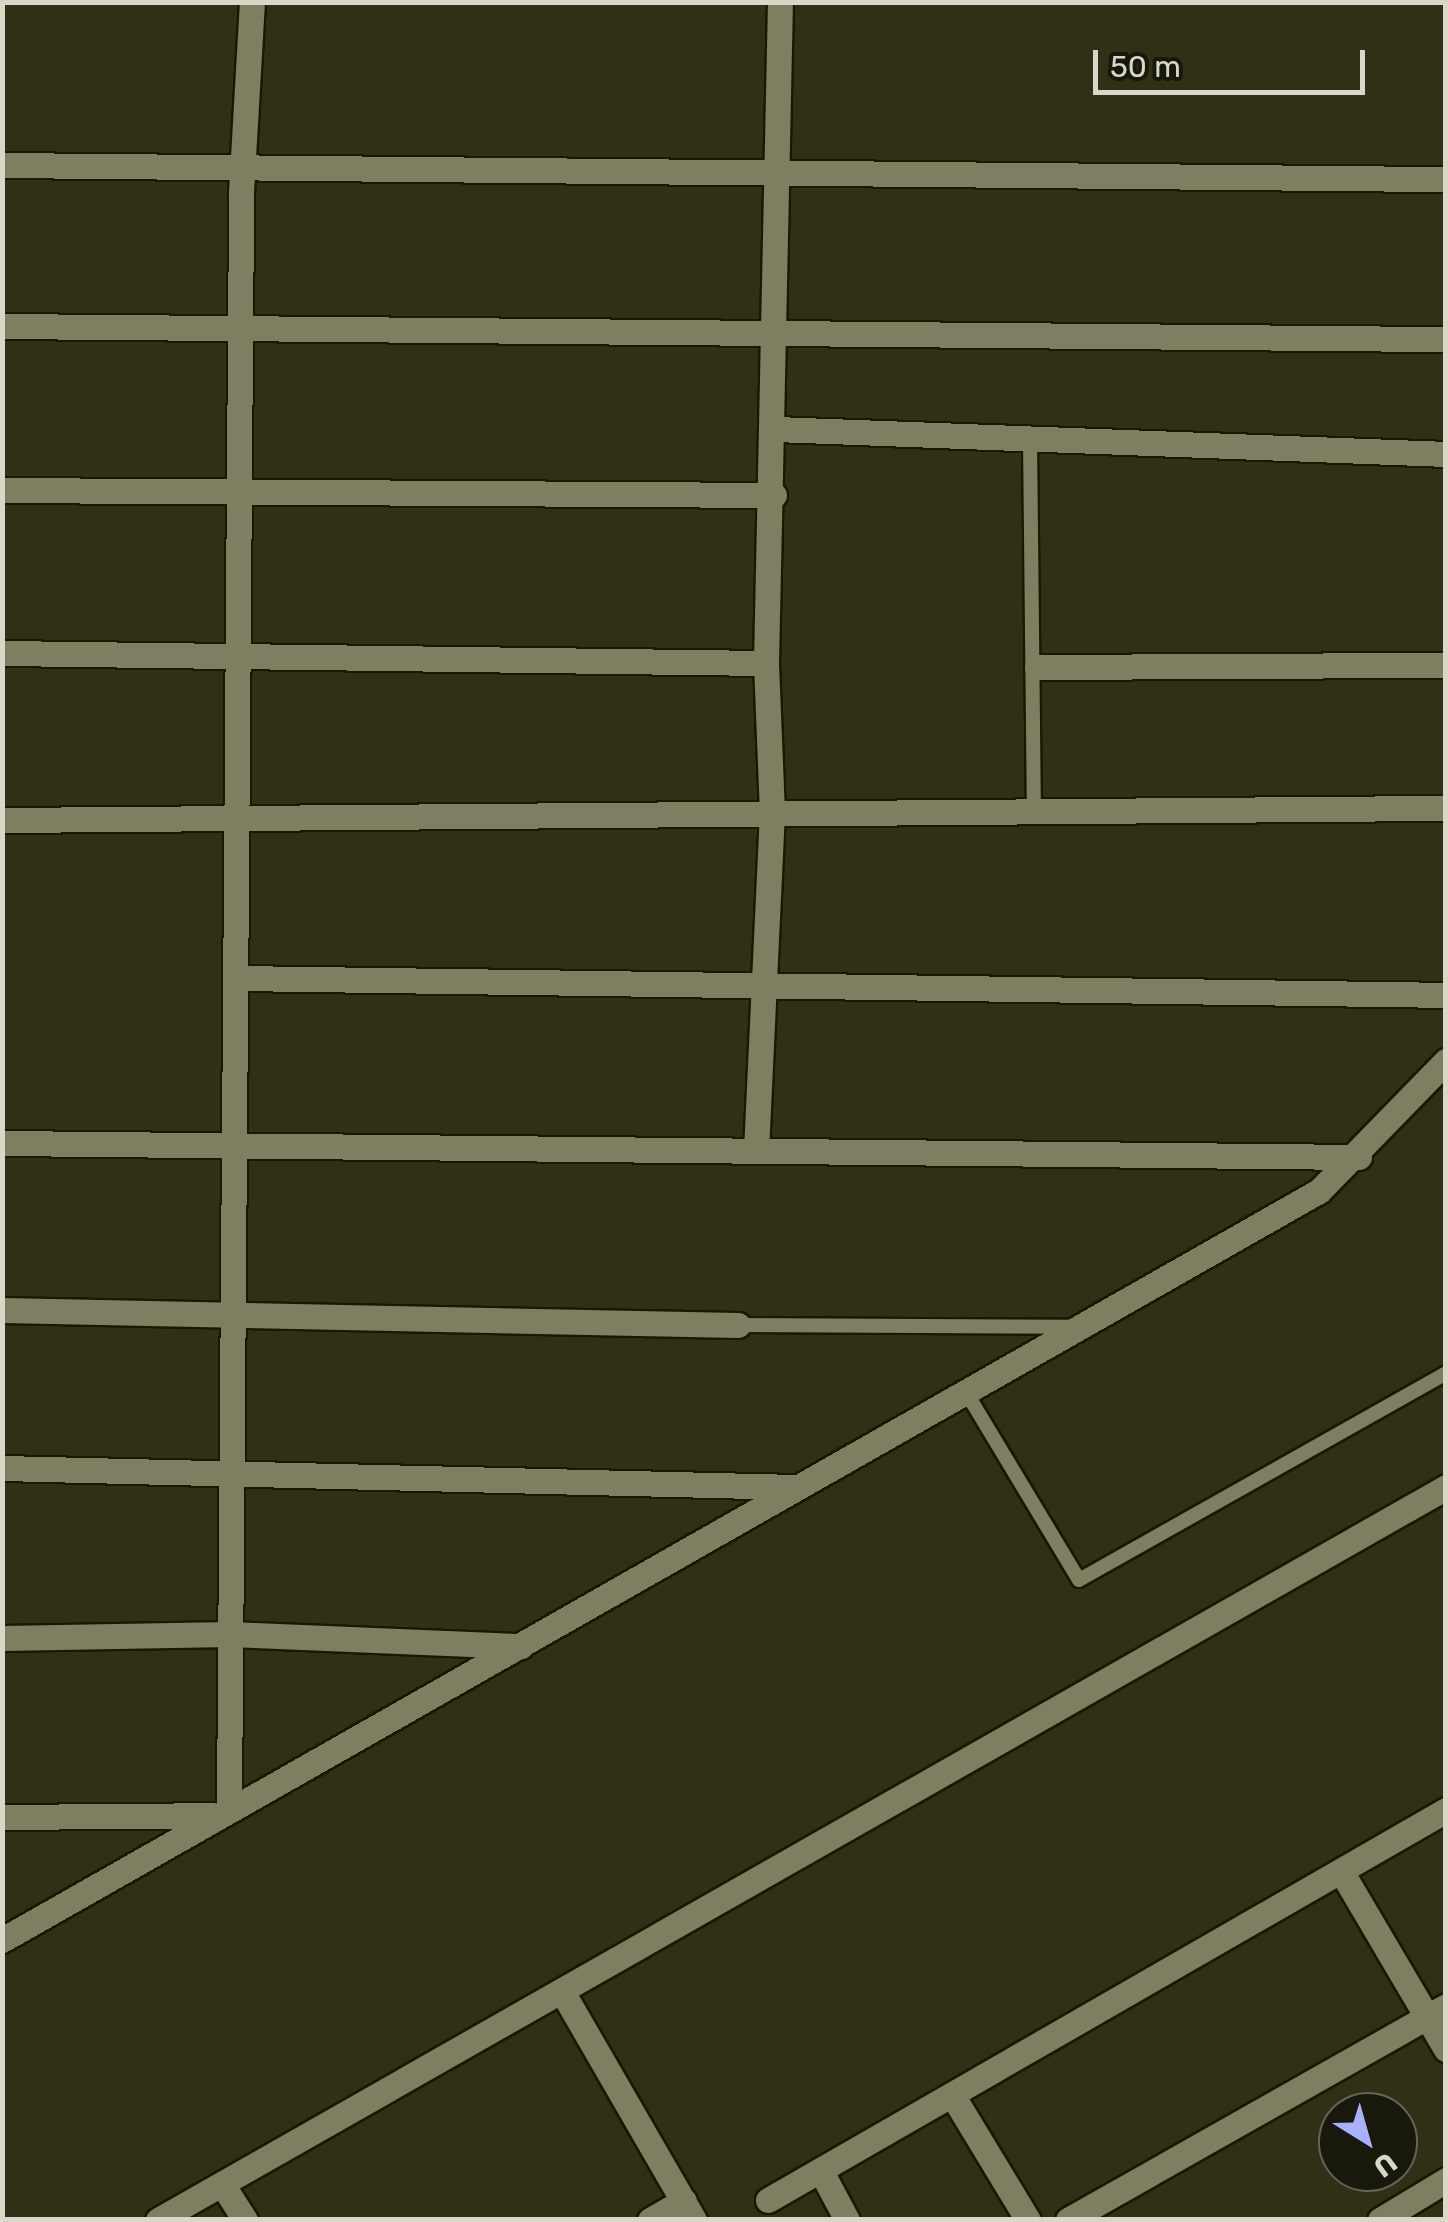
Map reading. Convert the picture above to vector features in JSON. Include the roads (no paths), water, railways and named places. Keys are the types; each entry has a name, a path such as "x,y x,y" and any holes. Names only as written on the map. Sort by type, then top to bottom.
{"street":[{"path":"221,1810 230,1634 242,168 252,2"},
{"path":"756,1151 768,991 772,812 766,663 774,495 780,2"},
{"path":"2,165 1446,179"},
{"path":"2,326 1446,339"},
{"path":"775,430 1446,454"},
{"path":"2,490 774,495"},
{"path":"2,653 766,663"},
{"path":"1037,667 1446,665"},
{"path":"2,820 238,821 1034,808 1446,808"},
{"path":"236,978 768,991 1446,995"},
{"path":"2,1940 221,1810 521,1646 1319,1191 1359,1157 1446,1061"},
{"path":"2,1143 1359,1157"},
{"path":"2,1310 738,1325"},
{"path":"2,1468 797,1487"},
{"path":"158,2220 564,1993 1446,1487"},
{"path":"2,1638 230,1634 521,1646"},
{"path":"2,1817 221,1810"},
{"path":"768,2200 954,2098 1446,1810"},
{"path":"1341,1871 1437,2011 1446,2049"},
{"path":"564,1993 689,2210 650,2220"},
{"path":"1068,2220 1437,2011"},
{"path":"954,2098 1028,2220"},
{"path":"822,2173 848,2220"},
{"path":"1380,2220 1446,2180"},
{"path":"222,2184 245,2220"}],"lane":[{"path":"1030,439 1037,667 1034,808"},
{"path":"738,1325 1079,1327"},
{"path":"966,1392 1079,1580 1446,1374"}]}
